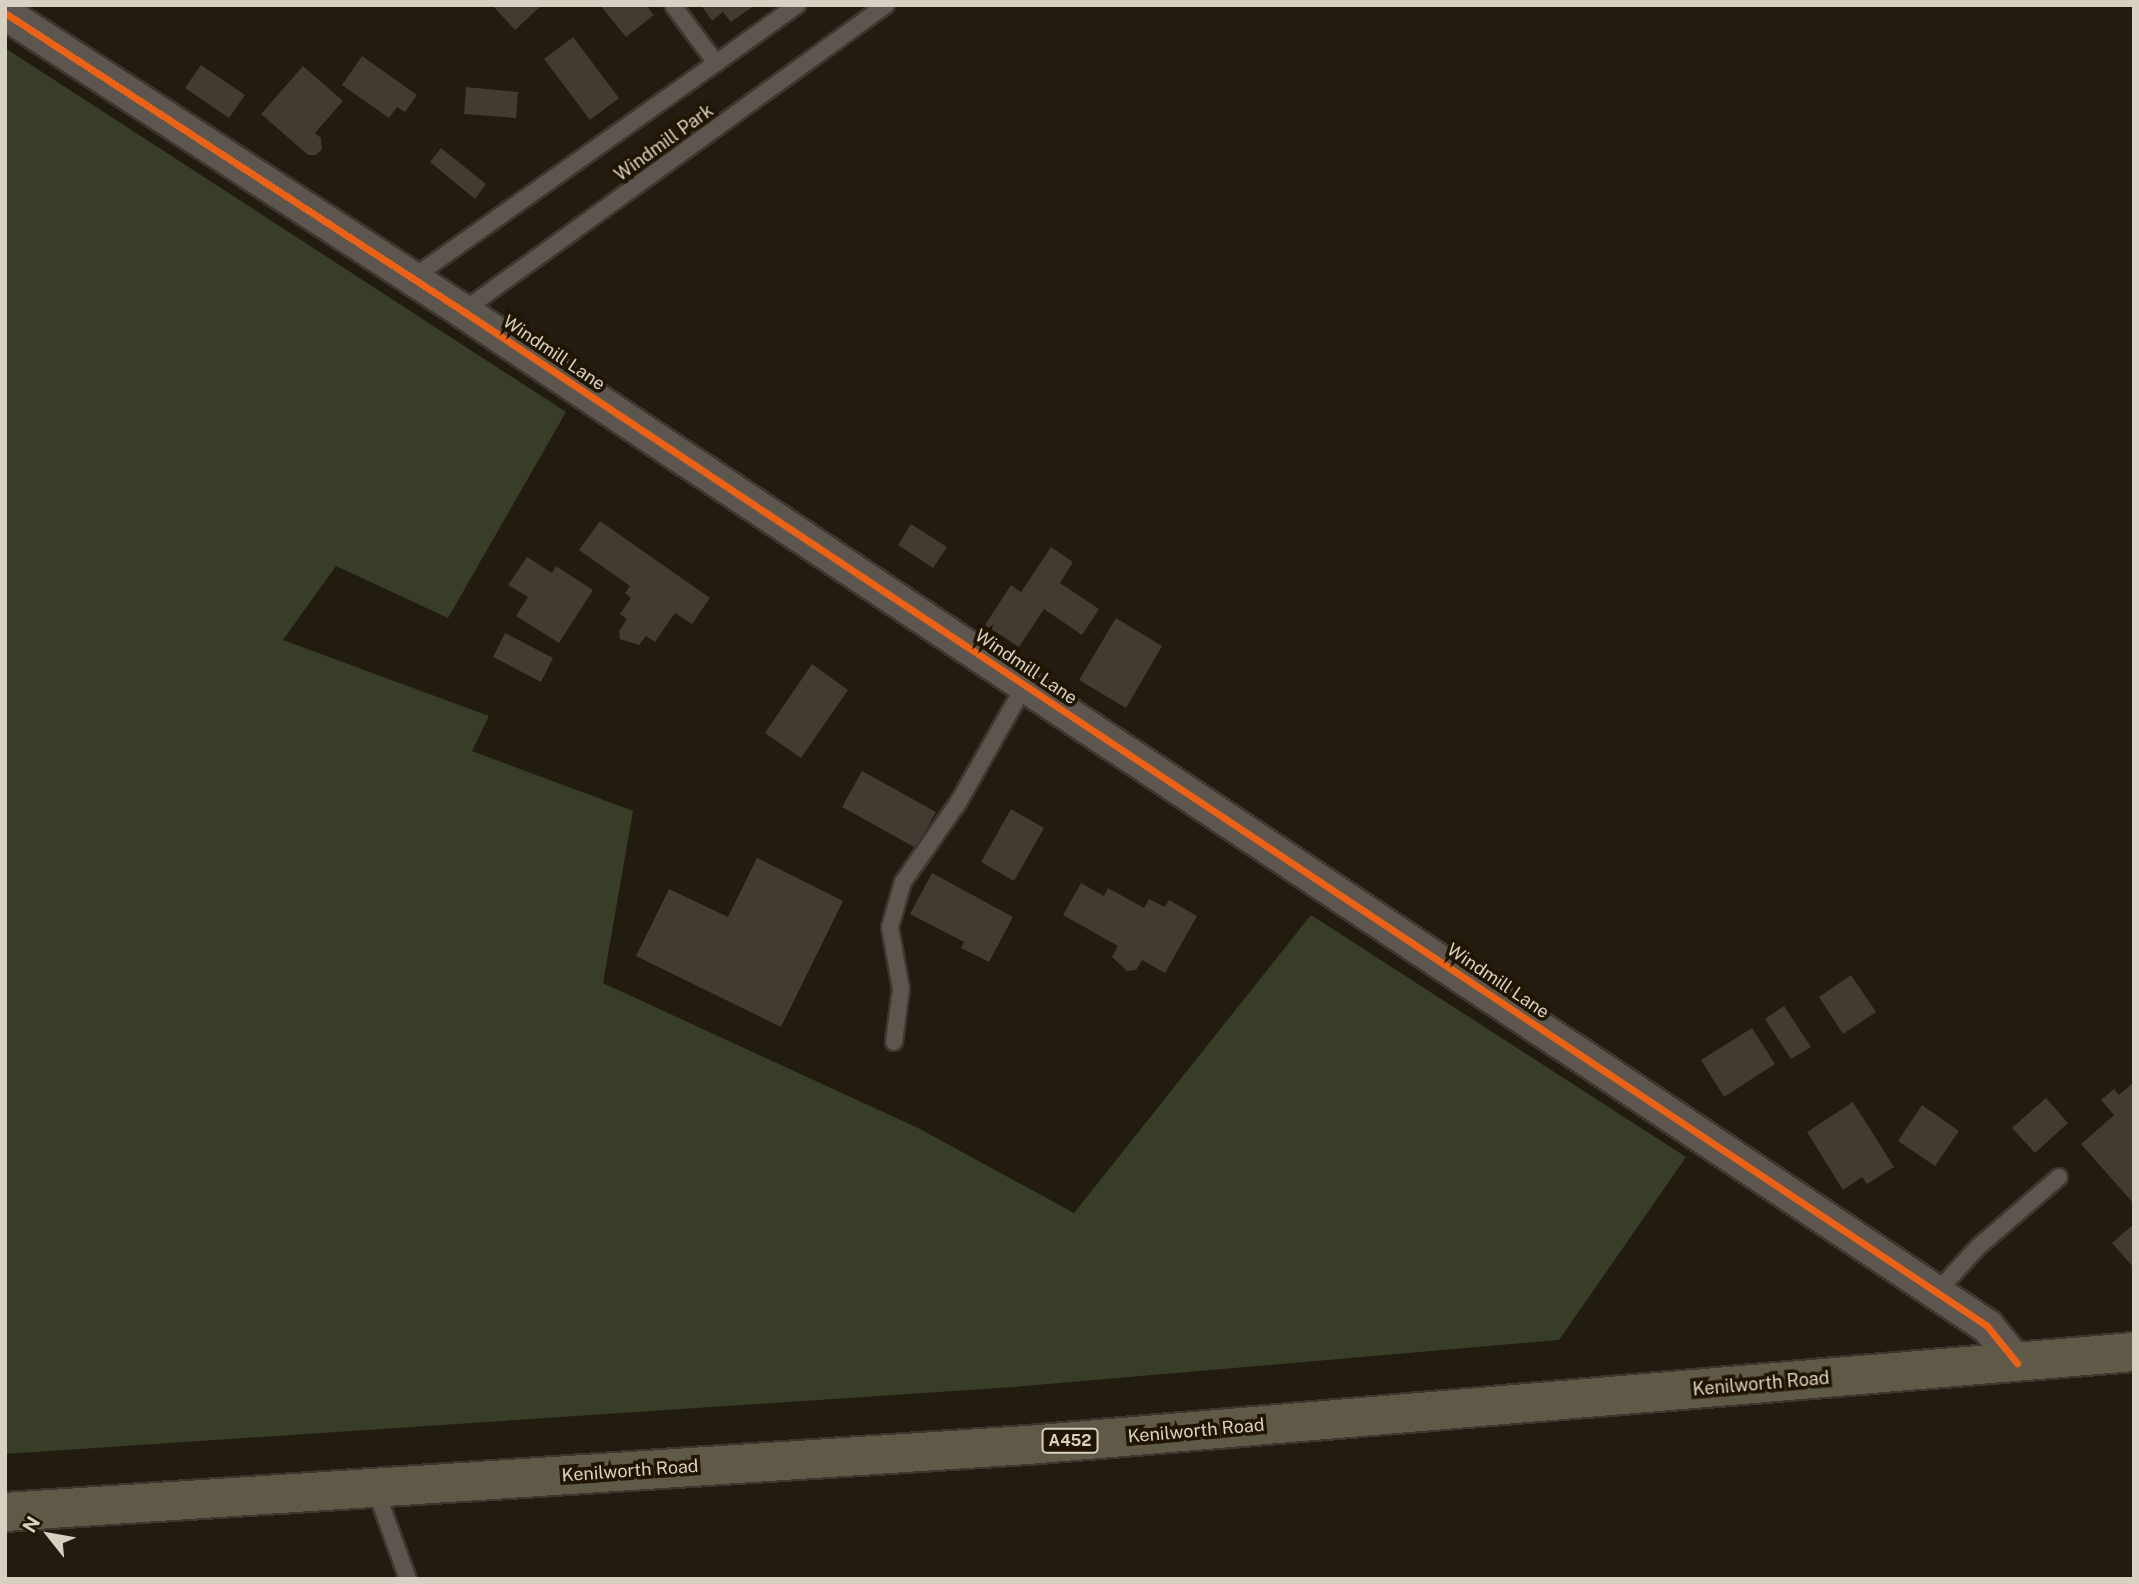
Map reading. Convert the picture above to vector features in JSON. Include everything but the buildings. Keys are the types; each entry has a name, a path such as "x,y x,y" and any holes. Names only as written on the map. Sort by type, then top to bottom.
{"highway":[{"name":"Kenilworth Road","path":"5,1512 1028,1445 2134,1352"}],"street":[{"name":"Windmill Lane","path":"5,13 463,311 1937,1292 1987,1326 2017,1363"}],"lane":[{"path":"673,5 716,63"},
{"name":"Windmill Park","path":"411,279 797,5"},
{"name":"Windmill Park","path":"463,311 886,5"},
{"path":"894,1042 901,989 890,927 903,882 958,803 1025,685"},
{"path":"1937,1292 1978,1247 2059,1177"},
{"path":"375,1488 408,1579"}],"green space":[{"path":"5,48 566,412 448,618 336,566 283,640 489,716 472,751 633,811 603,983 920,1129 1074,1213 1311,915 1686,1157 1559,1340 1014,1387 5,1454"}],"cycle path":[{"path":"5,13 463,311 1987,1326 2017,1363"}]}
